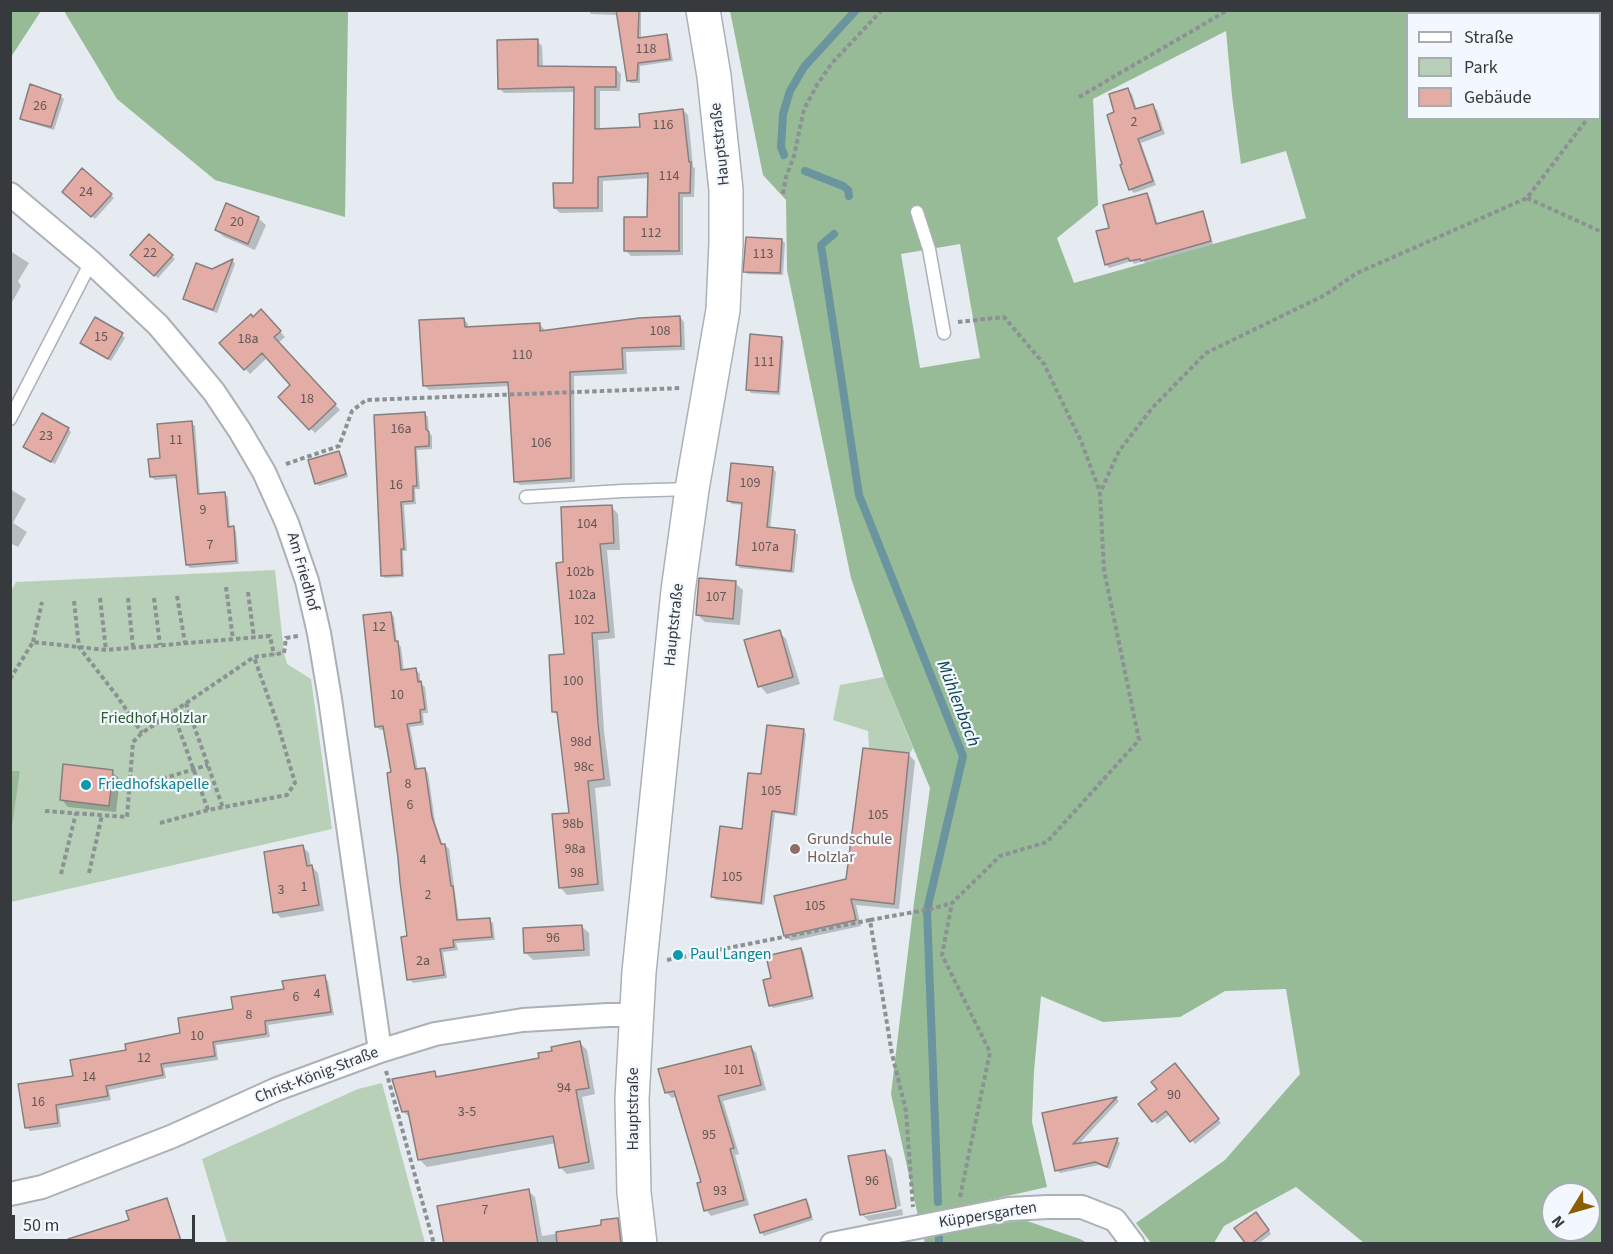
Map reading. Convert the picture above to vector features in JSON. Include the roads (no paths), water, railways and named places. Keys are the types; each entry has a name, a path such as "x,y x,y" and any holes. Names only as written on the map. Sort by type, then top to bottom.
{"main road":[{"name":"Hauptstraße","path":"640,1244 634,1193 632,1099 641,960 678,591 692,489 723,310 726,190 714,76 703,10"}],"street":[{"name":"Am Friedhof","path":"10,194 91,262 158,325 186,357 214,392 240,431 264,472 287,523 307,581 319,633 380,1051"},
{"name":"Christ-König-Straße","path":"10,1194 42,1187 173,1136 277,1089 380,1051 435,1034 523,1020 637,1015"},
{"name":"Küppersgarten","path":"832,1244 1009,1209 1082,1207 1115,1220 1133,1244"}],"lane":[{"path":"916,212 929,249 943,328"},
{"path":"10,418 91,262"},
{"path":"526,497 692,489"}],"waterway":[{"name":"Mühlenbach","path":"784,155 781,147 783,114 790,91 804,67 856,10"},
{"name":"Mühlenbach","path":"805,171 843,186 848,190 849,196"},
{"name":"Mühlenbach","path":"834,234 821,245 859,495 963,756 927,910 938,1202"},
{"name":"Mühlenbach","path":"939,1238 939,1244"}],"place":[{"name":"Friedhofskapelle","path":"86,785"},
{"name":"Grundschule Holzlar","path":"795,849"},
{"name":"Paul Langen","path":"678,955"}],"park label":[{"name":"Friedhof Holzlar","path":"154,719"}]}
